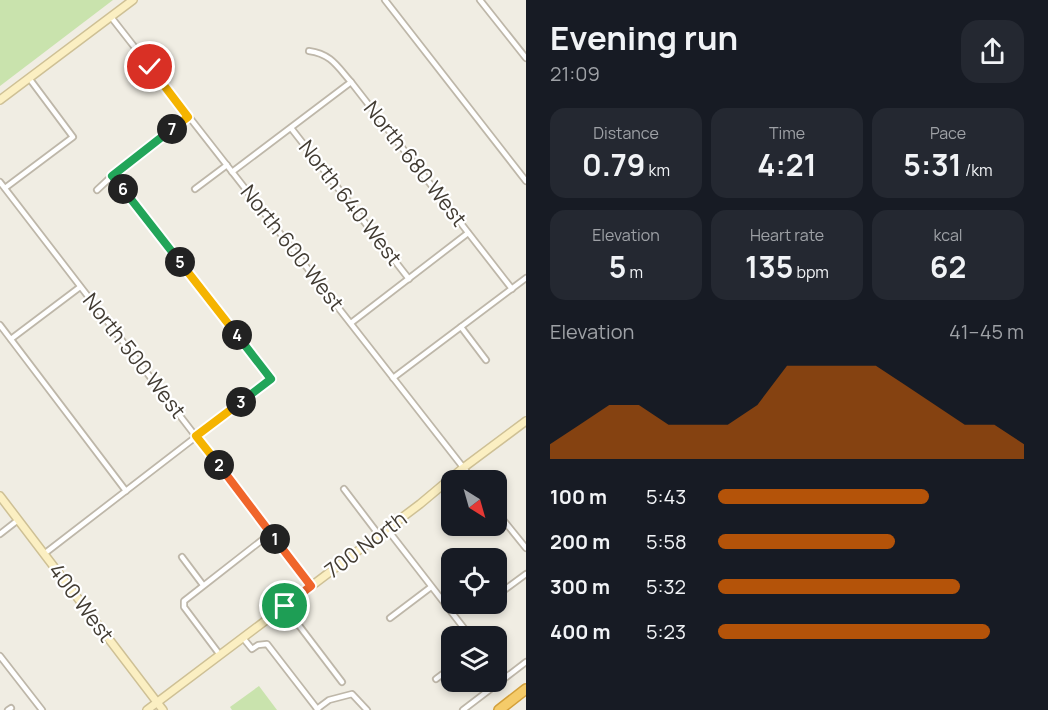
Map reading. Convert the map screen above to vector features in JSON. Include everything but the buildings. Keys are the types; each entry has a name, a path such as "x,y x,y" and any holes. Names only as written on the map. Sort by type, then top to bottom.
{"highway":[{"path":"499,710 526,689"}],"street":[{"path":"0,100 133,0"},
{"path":"385,0 526,181"},
{"path":"480,0 526,58"},
{"name":"North 600 West","path":"111,17 463,468"},
{"name":"North 680 West","path":"309,51 322,53 329,58 351,82 512,289"},
{"path":"5,188 73,137 29,78"},
{"path":"232,172 351,82"},
{"path":"97,190 188,117"},
{"name":"North 640 West","path":"291,128 409,279"},
{"path":"195,189 227,165"},
{"path":"45,554 271,379 112,176"},
{"name":"North 500 West","path":"0,182 311,586"},
{"path":"351,323 468,234"},
{"path":"393,378 526,278"},
{"path":"11,339 80,286"},
{"path":"0,326 126,491"},
{"path":"461,327 486,360"},
{"name":"700 North","path":"147,710 526,421"},
{"path":"344,489 379,535"},
{"name":"400 West","path":"0,496 163,710"},
{"path":"0,534 18,520"},
{"path":"507,524 526,548"},
{"path":"387,529 462,626"},
{"path":"220,655 184,607 186,598 271,533"},
{"path":"182,557 203,585"},
{"path":"507,588 526,574"},
{"path":"390,618 431,587"},
{"path":"285,606 342,682"},
{"path":"243,638 252,649 258,645 267,644 317,709 329,700 352,694 367,710"},
{"path":"0,656 42,710"},
{"path":"507,676 526,662"},
{"path":"436,679 441,675"},
{"path":"463,710 486,692"}],"green space":[{"path":"0,0 113,0 0,86"},
{"path":"259,686 277,710 232,710 230,707"}],"route":[{"path":"150,67 188,117 112,176 271,379 196,436 311,586 285,606"}]}
